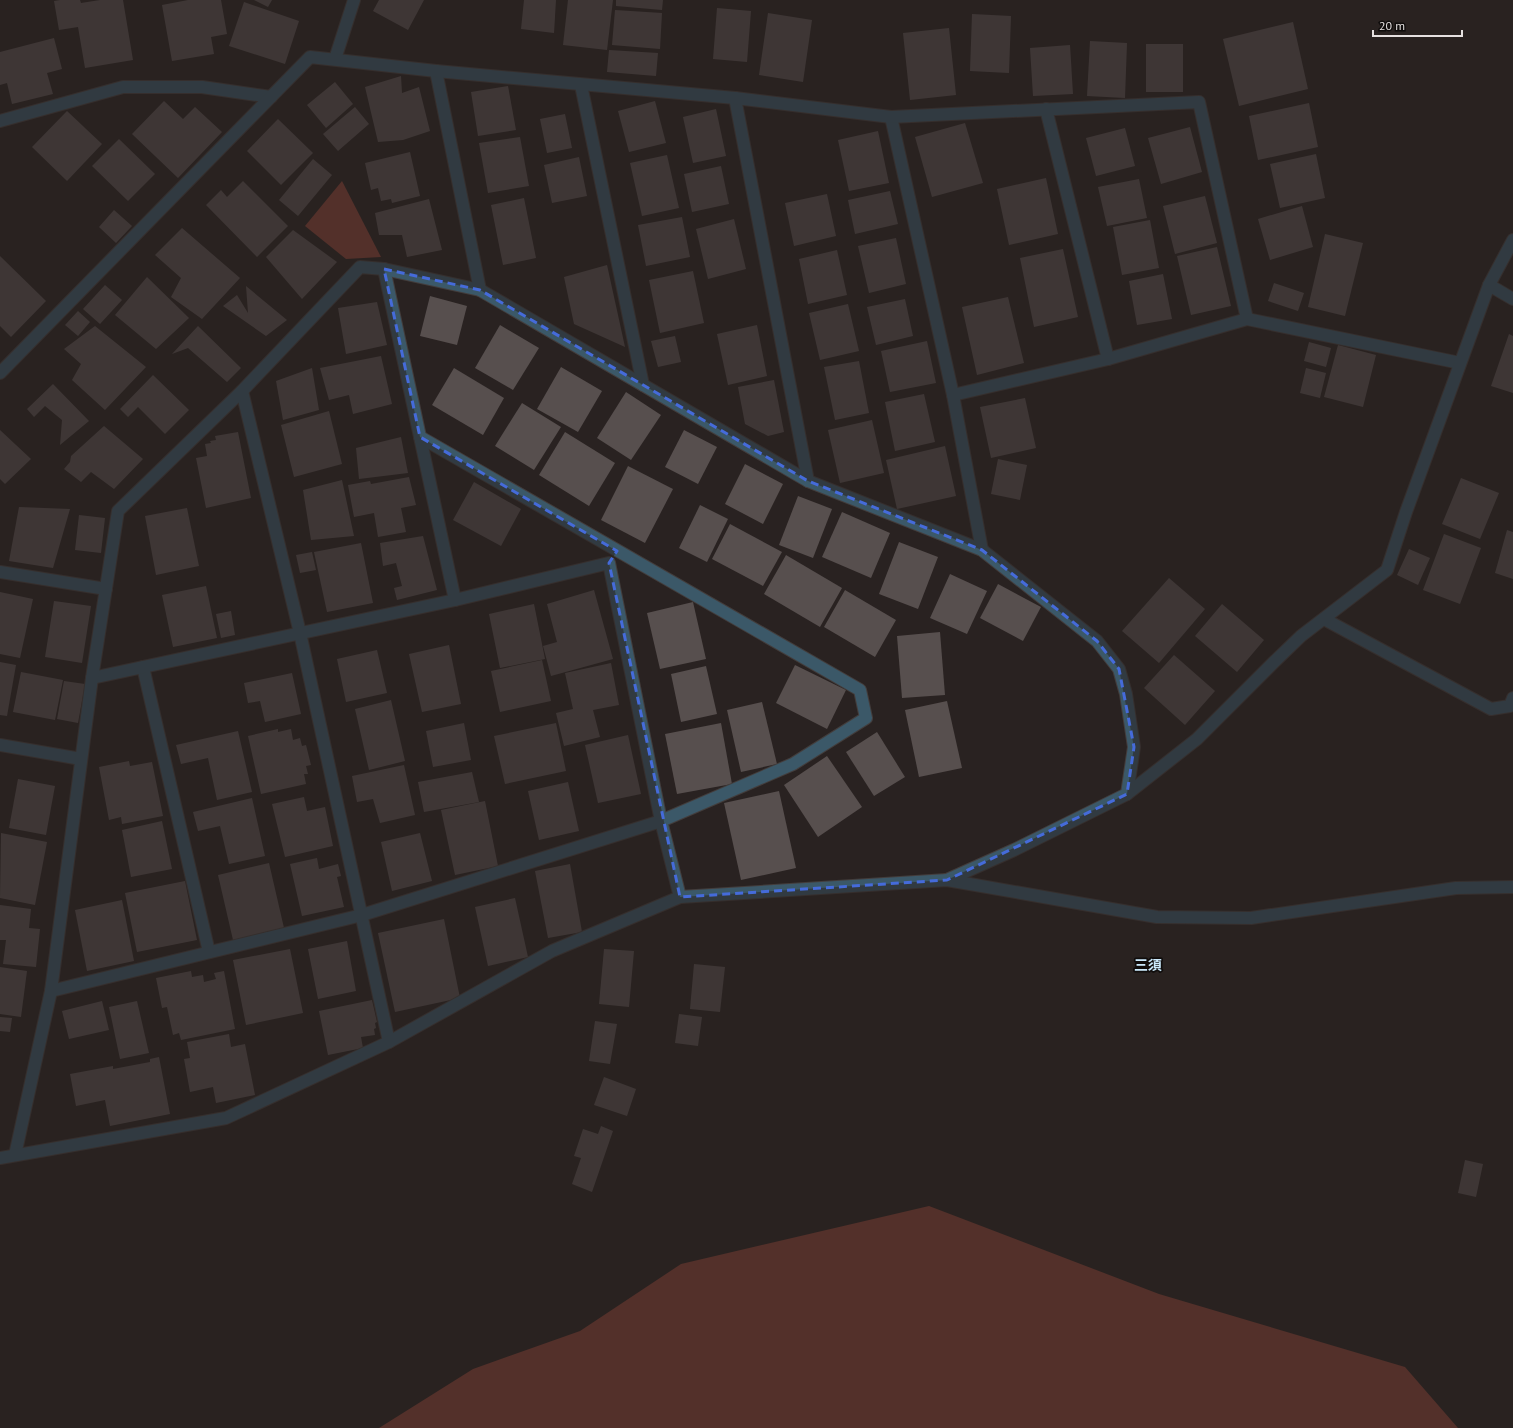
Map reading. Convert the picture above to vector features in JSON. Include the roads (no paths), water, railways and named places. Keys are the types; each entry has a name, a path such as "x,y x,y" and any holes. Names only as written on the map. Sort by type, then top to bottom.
{"street":[{"path":"335,59 354,0"},
{"path":"0,373 310,57 581,85 735,98 891,116 1199,102 1247,319"},
{"path":"436,71 480,290"},
{"path":"581,85 643,385"},
{"path":"0,121 124,87 202,87 271,97"},
{"path":"735,98 808,481"},
{"path":"1046,109 1108,359"},
{"path":"891,116 953,395 982,550"},
{"path":"947,880 1014,850 1127,794 1197,739 1301,636 1387,570 1406,512 1488,285 1513,240"},
{"path":"15,1155 51,991 92,678 118,511 242,391 360,268 384,269 480,290 808,481 982,550 1097,641 1119,669 1126,694 1134,747 1127,794"},
{"path":"384,269 455,600"},
{"path":"1488,285 1513,299"},
{"path":"953,395 1108,359 1247,319 1460,362"},
{"path":"242,391 300,633 389,1042"},
{"path":"51,991 362,915 662,821 794,764 866,718 860,690 420,437"},
{"path":"617,550 609,563 662,821 680,897"},
{"path":"92,678 455,600 609,563"},
{"path":"0,572 106,589"},
{"path":"1324,619 1491,709 1510,706 1513,698"},
{"path":"143,667 209,952"},
{"path":"0,745 81,759"},
{"path":"0,1158 226,1118 389,1042 552,951 680,897 947,880 1157,917 1250,918 1456,888 1513,887"}],"district":[{"name":"三須","path":"1148,965"}]}
